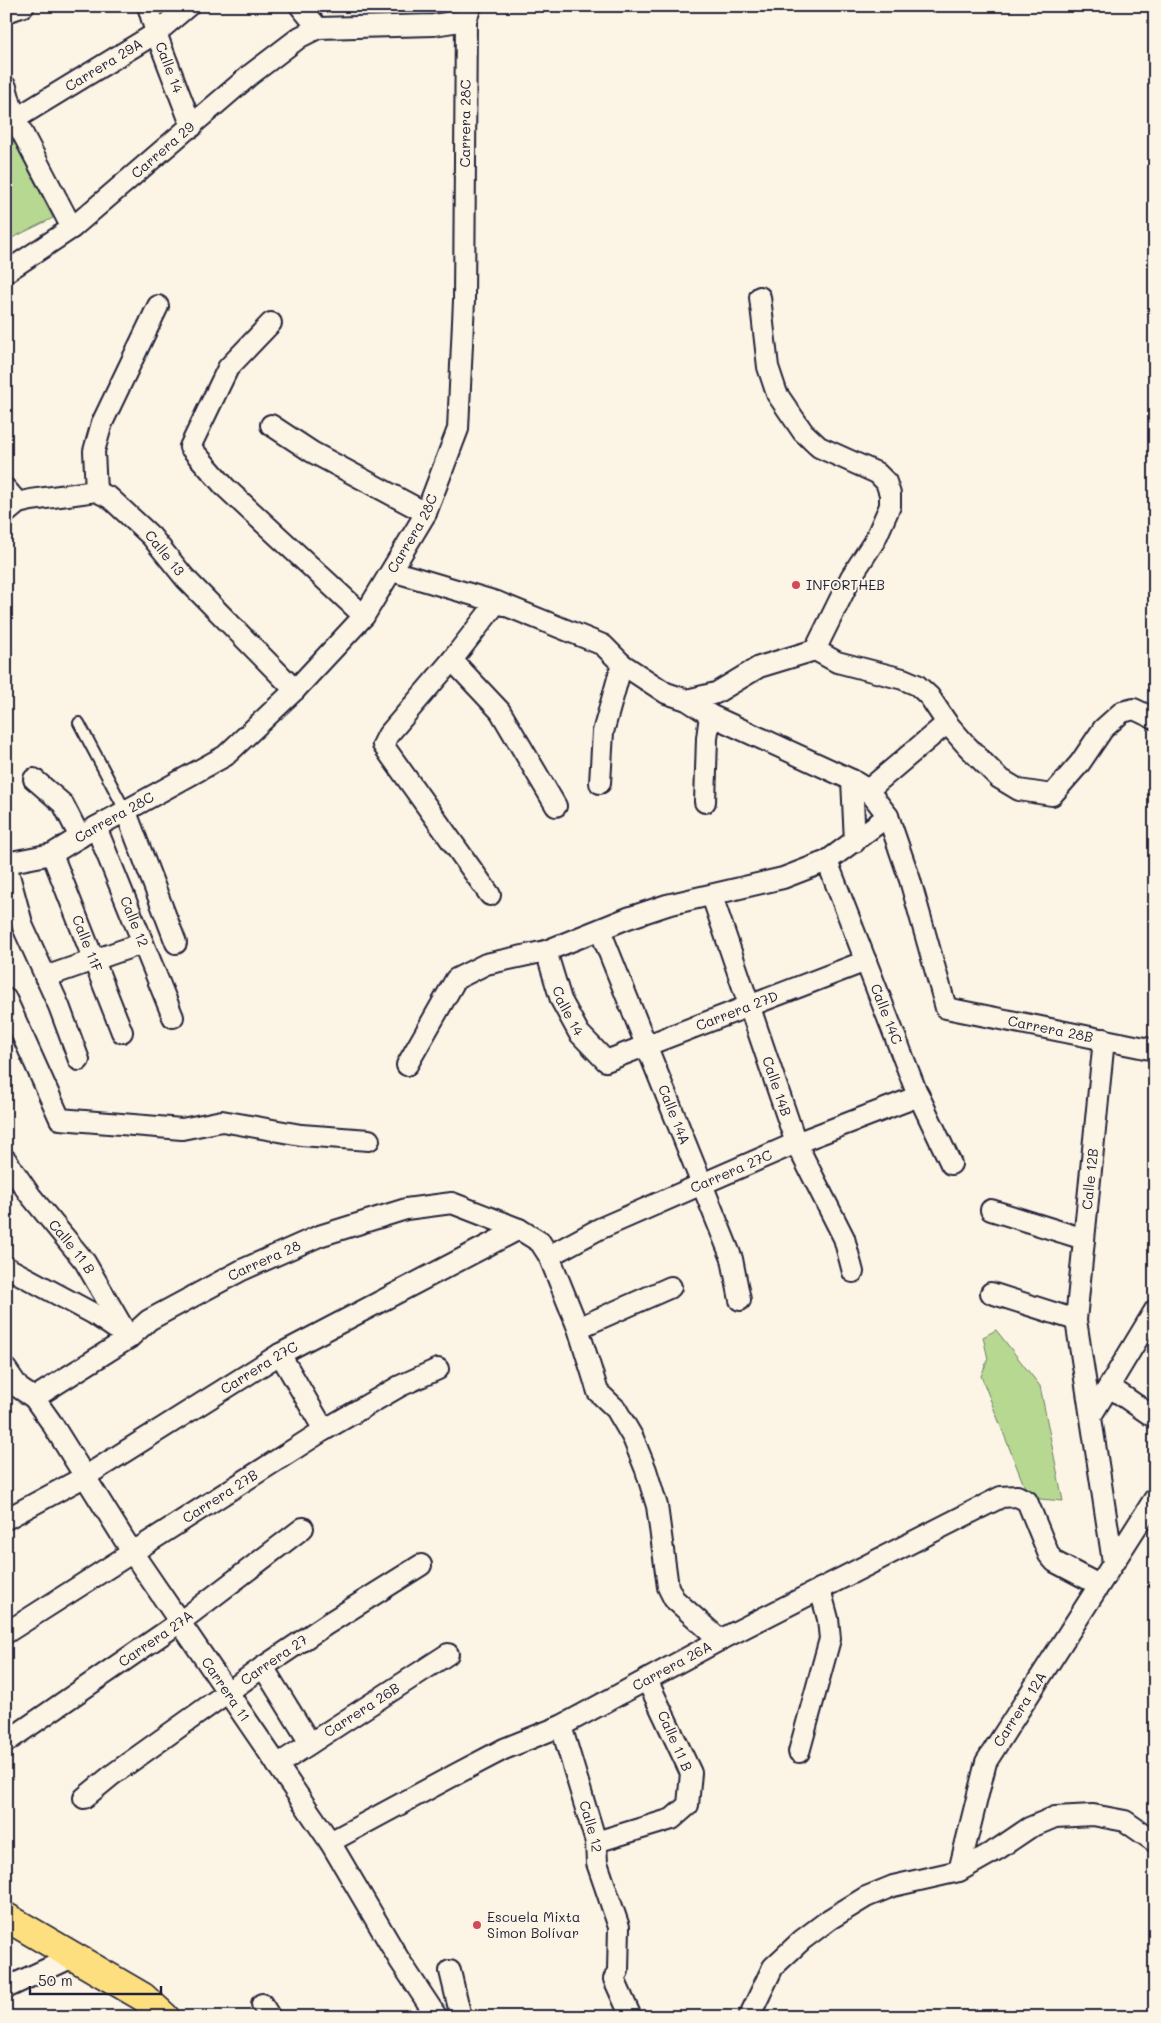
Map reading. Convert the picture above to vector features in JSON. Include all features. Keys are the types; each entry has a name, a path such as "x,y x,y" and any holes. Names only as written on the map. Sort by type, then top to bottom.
{"main road":[{"path":"9,1923 75,1956 143,1997 165,2017"}],"street":[{"path":"6,12 24,6"},
{"name":"Calle 14","path":"148,6 156,33 192,127"},
{"name":"Carrera 29A","path":"15,119 156,33 188,6"},
{"path":"300,6 318,28 434,25 469,13"},
{"name":"Carrera 28C","path":"6,863 52,854 225,756 295,690 364,616 426,513 458,429 464,301 469,13"},
{"name":"Carrera 29","path":"6,272 72,228 192,127 250,75 300,38 318,28"},
{"path":"6,87 15,119 72,228"},
{"path":"760,297 768,367 777,394 803,432 819,447 876,472 886,482 890,494 890,506 875,540 851,576 815,650"},
{"path":"10,502 96,491 94,451 102,423 158,306"},
{"path":"271,323 228,368 190,447 224,486 364,616"},
{"path":"271,425 312,452 426,513"},
{"name":"Calle 13","path":"96,491 110,498 150,536 185,578 295,690"},
{"path":"392,571 497,602 603,645 622,664 666,693 687,700 710,715 860,785 888,816 827,861 783,878 667,905 546,951 486,964 456,979 407,1065"},
{"path":"490,895 383,745 388,735 452,660 497,602"},
{"path":"687,700 716,693 759,667 815,650 837,662 903,678 918,685 929,696 946,722 999,778 1019,790 1052,794 1080,763 1103,729 1122,712 1134,709 1155,719"},
{"path":"452,660 500,711 556,806"},
{"path":"600,783 603,732 622,664"},
{"path":"705,802 707,738 710,715"},
{"path":"855,842 860,785 946,722"},
{"name":"Calle 12","path":"34,779 63,804 88,832 143,944 174,1017"},
{"path":"126,812 176,943"},
{"name":"Carrera 28B","path":"888,816 910,880 946,1008 1155,1050"},
{"name":"Calle 11F","path":"52,854 122,1032"},
{"name":"Calle 14C","path":"827,861 919,1096 951,1164"},
{"path":"6,863 23,926 59,1006 79,1060"},
{"name":"Calle 14B","path":"712,896 796,1143 844,1238 853,1272"},
{"name":"Calle 14A","path":"600,930 732,1259 740,1300"},
{"path":"45,977 143,944"},
{"name":"Calle 14","path":"546,951 561,1000 579,1033 606,1061"},
{"name":"Carrera 27D","path":"606,1061 648,1047 750,1005 866,961"},
{"path":"6,999 60,1119 182,1129 222,1122 301,1136 369,1140"},
{"name":"Calle 12B","path":"1104,1039 1076,1320 1112,1562"},
{"name":"Carrera 27C","path":"549,1256 599,1229 796,1143 919,1096"},
{"name":"Calle 11 B","path":"6,1160 30,1195 85,1262 129,1338"},
{"name":"Carrera 28","path":"20,1395 129,1338 149,1320 242,1270 319,1236 406,1209 452,1203 519,1229 540,1242 549,1256 578,1328 598,1392 616,1409 633,1438 646,1470 657,1506 668,1588 674,1599 720,1640"},
{"path":"991,1210 1084,1239"},
{"name":"Carrera 27C","path":"6,1518 86,1476 280,1354 519,1229"},
{"path":"6,1267 94,1314 129,1338"},
{"path":"578,1328 671,1287"},
{"path":"991,1292 1076,1320"},
{"path":"1091,1416 1154,1312"},
{"path":"280,1354 324,1430"},
{"name":"Carrera 11","path":"6,1369 20,1395 86,1476 132,1552 330,1842 400,1961 437,2017"},
{"name":"Carrera 27B","path":"6,1633 324,1430 400,1386 438,1369"},
{"path":"1110,1387 1155,1418"},
{"name":"Carrera 26A","path":"330,1842 504,1749 561,1726 720,1640 1001,1497 1017,1496 1027,1501 1049,1555 1055,1562 1099,1585"},
{"name":"Carrera 12A","path":"959,1871 986,1762 1112,1562 1155,1498"},
{"name":"Carrera 27A","path":"6,1742 180,1622 303,1528"},
{"name":"Carrera 27","path":"84,1798 112,1775 263,1667 421,1565"},
{"path":"799,1752 830,1639 828,1619 820,1590"},
{"name":"Carrera 26B","path":"276,1765 448,1654"},
{"path":"263,1667 310,1743"},
{"name":"Calle 11 B","path":"596,1842 672,1819 688,1804 691,1773 647,1680"},
{"name":"Calle 12","path":"561,1726 596,1842 597,1863 619,1927 618,1971 614,1978 631,2017"},
{"path":"749,2017 774,1966 802,1940 830,1919 866,1897 893,1886 959,1871 998,1849 1029,1828 1055,1817 1092,1815 1125,1821 1155,1842"},
{"path":"6,1988 75,1956"},
{"path":"450,1971 461,2017"}],"lane":[{"path":"79,723 126,812"}],"green space":[{"path":"6,126 53,218 6,241"},
{"path":"996,1330 1040,1386 1063,1501 1029,1498 981,1376 988,1359 983,1337"}],"place":[{"name":"INFORTHEB","path":"796,585"},
{"name":"Escuela Mixta Simon Bolívar","path":"477,1925"}]}
